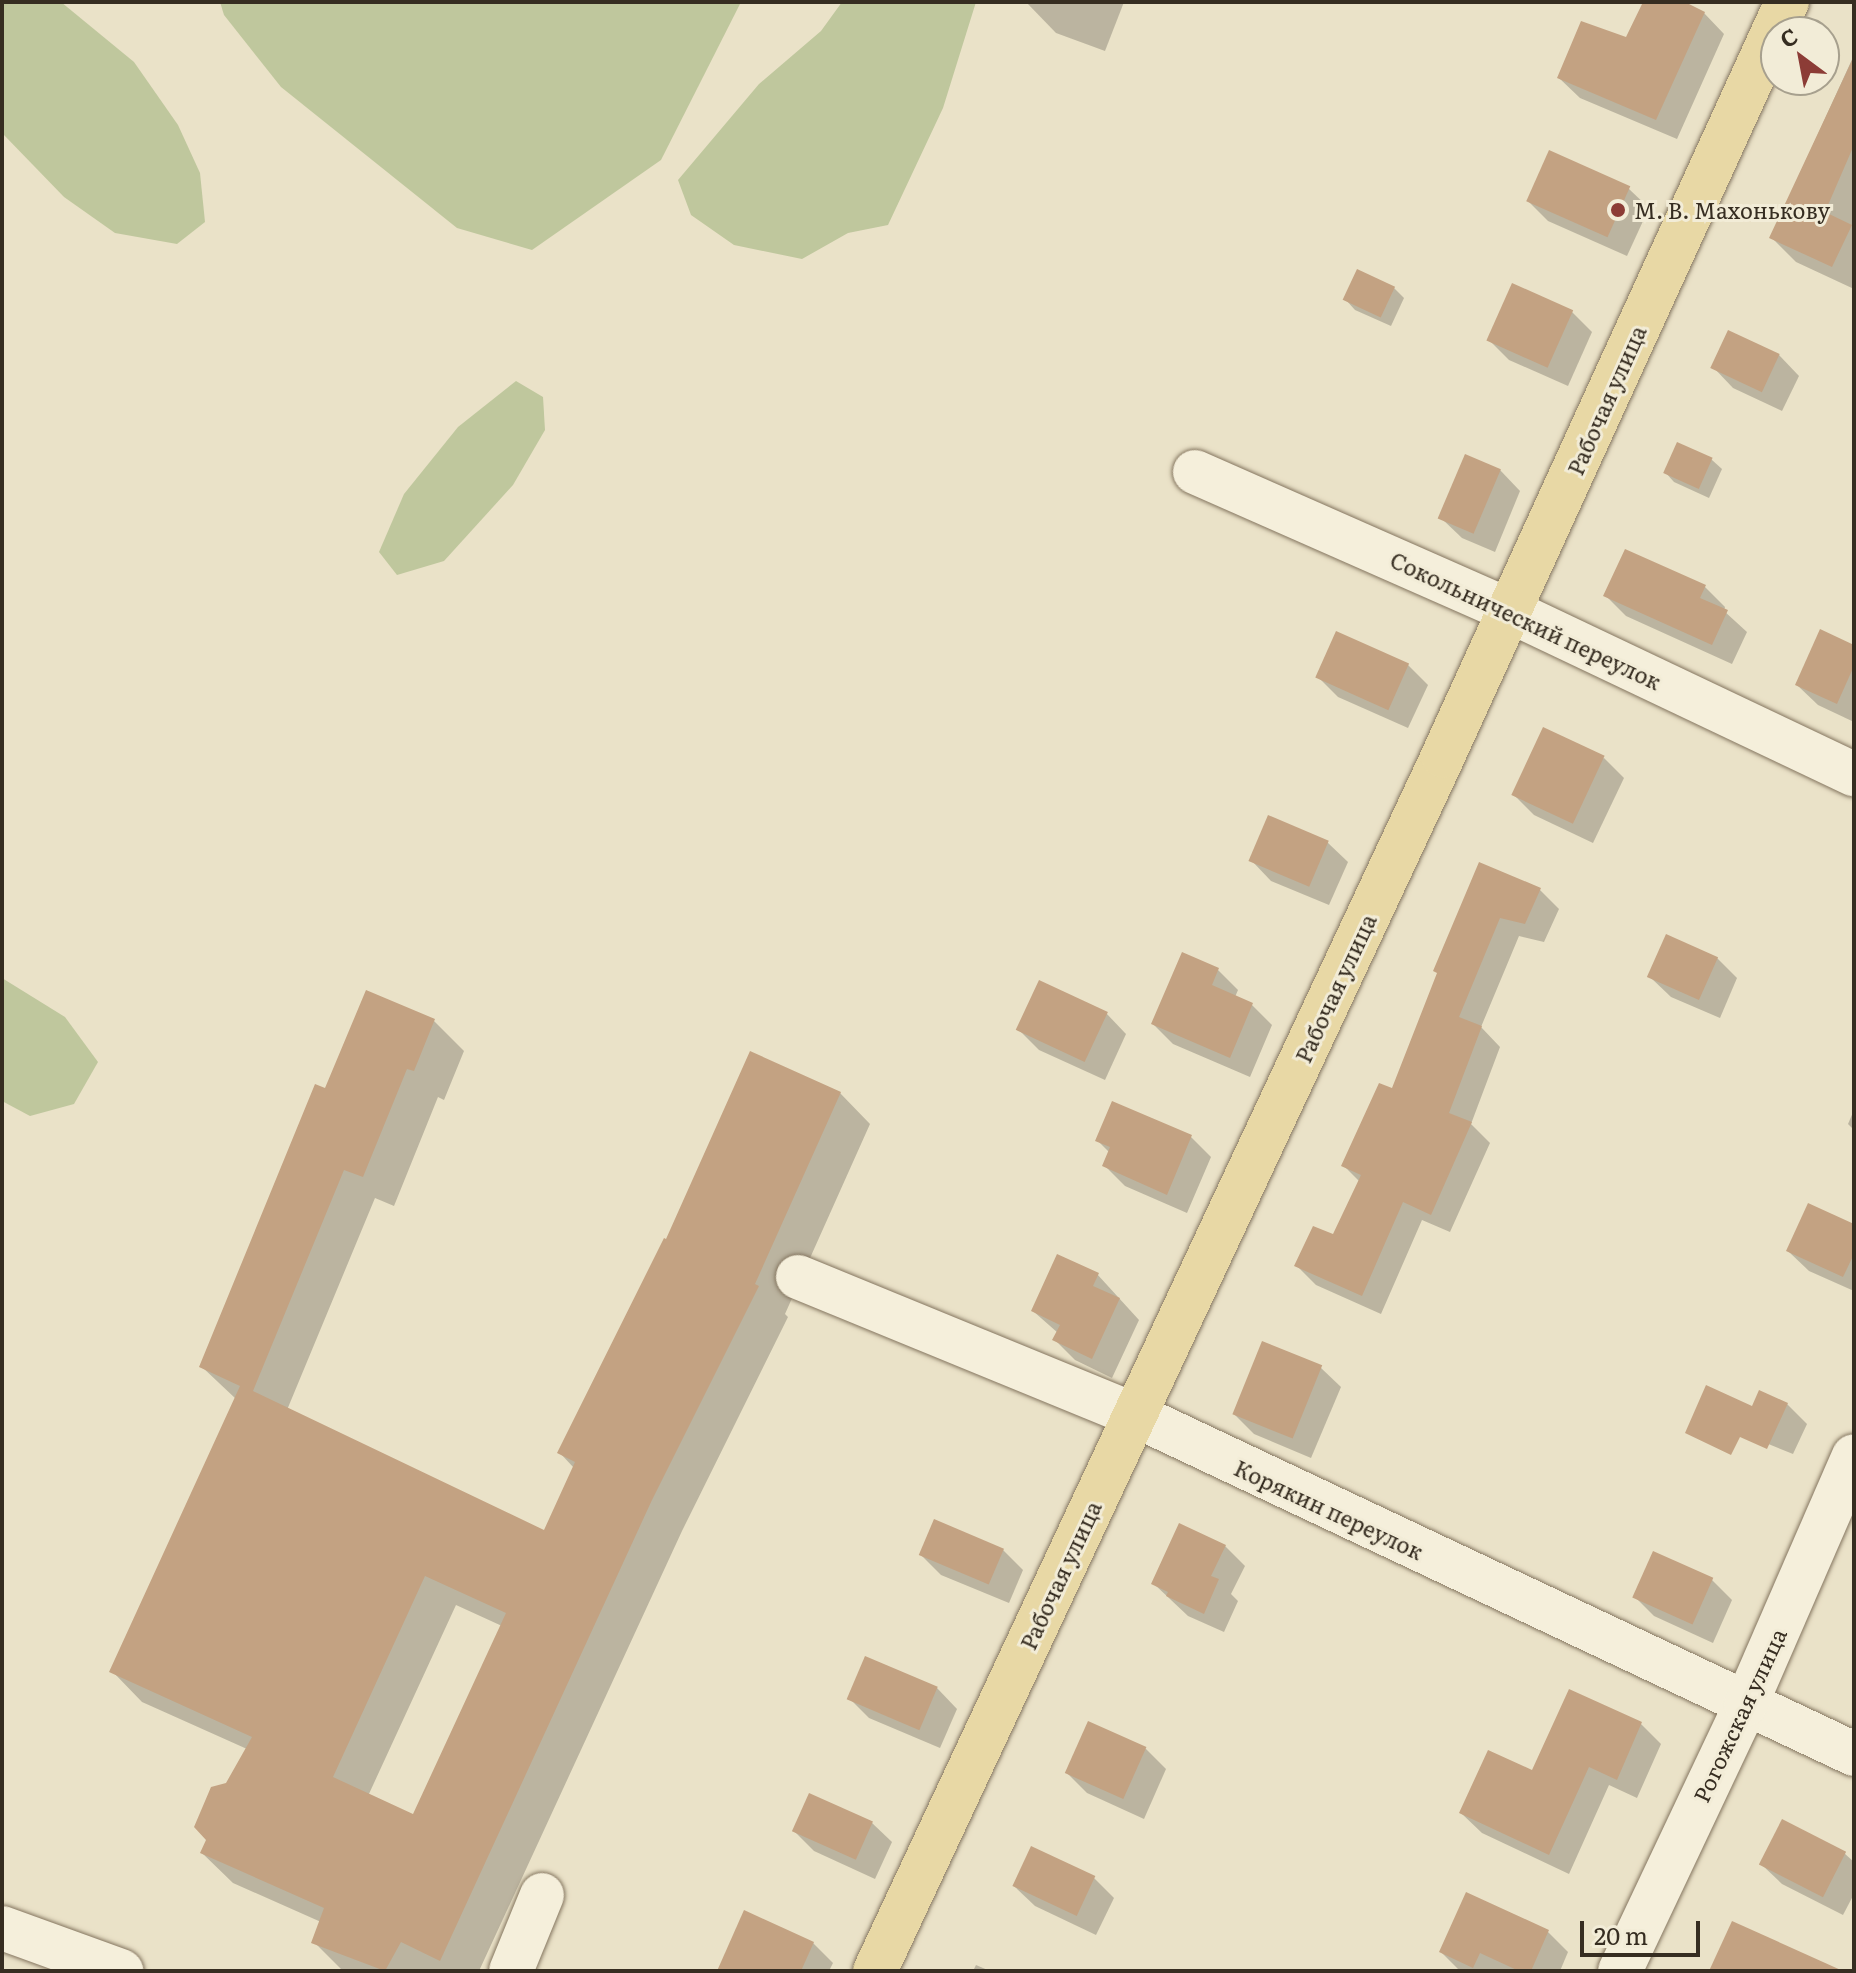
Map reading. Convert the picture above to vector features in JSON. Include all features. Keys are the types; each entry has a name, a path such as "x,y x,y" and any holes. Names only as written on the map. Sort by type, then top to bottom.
{"main road":[{"name":"Рабочая улица","path":"875,1971 1510,611 1787,2"}],"street":[{"name":"Сокольнический переулок","path":"1195,472 1510,611 1854,774"},
{"name":"Корякин переулок","path":"798,1277 1135,1415 1854,1754"},
{"name":"Рогожская улица","path":"1620,1971 1746,1704 1854,1456"},
{"path":"511,1971 542,1895"},
{"path":"2,1928 121,1971"}],"green space":[{"path":"2,2 61,2 134,62 178,125 200,173 205,222 177,244 115,233 64,197 2,133"},
{"path":"220,2 741,2 661,160 532,250 457,228 281,87 224,15"},
{"path":"842,2 976,2 943,108 888,225 848,233 802,259 734,245 691,215 678,180 759,84 821,31"},
{"path":"516,381 543,397 545,430 513,485 444,561 397,575 379,552 404,494 458,427"},
{"path":"2,978 65,1017 98,1062 74,1104 30,1116 2,1101"}],"building":[{"path":"1643,2 1685,2 1705,12 1656,120 1557,78 1581,21 1626,37"},
{"path":"1854,56 1854,145 1825,212 1852,225 1832,267 1769,238 1835,96 1840,96 1840,86"},
{"path":"1549,150 1630,186 1608,237 1526,201"},
{"path":"1357,269 1395,287 1381,318 1343,300"},
{"path":"1512,283 1573,310 1548,368 1486,341"},
{"path":"1728,330 1780,354 1762,392 1710,368"},
{"path":"1677,442 1713,458 1699,489 1663,473"},
{"path":"1465,454 1501,469 1474,534 1438,518"},
{"path":"1625,549 1706,585 1700,598 1728,610 1712,645 1603,596"},
{"path":"1820,629 1854,645 1854,666 1837,704 1795,685"},
{"path":"1336,631 1409,664 1388,710 1315,678"},
{"path":"1543,727 1605,756 1573,824 1511,795"},
{"path":"1268,815 1329,841 1309,887 1248,861"},
{"path":"1479,862 1541,888 1525,924 1500,918 1459,1017 1482,1026 1449,1113 1472,1122 1431,1215 1403,1202 1362,1296 1294,1266 1313,1226 1333,1234 1361,1175 1341,1166 1379,1083 1392,1088 1437,973 1433,971"},
{"path":"1666,934 1718,957 1699,1000 1647,977"},
{"path":"1182,952 1219,968 1212,985 1253,1003 1230,1058 1151,1024"},
{"path":"1039,980 1108,1012 1085,1062 1016,1030"},
{"path":"366,990 435,1019 414,1071 407,1069 363,1177 344,1170 253,1391 544,1530 575,1462 557,1453 666,1239 750,1051 841,1092 755,1284 759,1286 652,1500 440,1961 401,1942 385,1971 311,1943 324,1908 200,1853 206,1840 194,1827 211,1787 226,1783 252,1737 109,1672 240,1386 199,1367 315,1084 325,1088","holes":["425,1576 506,1613 413,1814 333,1777"]},
{"path":"1112,1101 1192,1135 1167,1195 1102,1166 1110,1147 1095,1141"},
{"path":"1808,1203 1854,1224 1854,1254 1843,1277 1786,1251"},
{"path":"1057,1254 1099,1273 1093,1286 1120,1298 1092,1359 1052,1340 1060,1325 1031,1311"},
{"path":"1262,1341 1322,1365 1293,1439 1232,1414"},
{"path":"1706,1385 1752,1406 1759,1390 1788,1403 1767,1449 1740,1437 1731,1455 1685,1433"},
{"path":"934,1519 1004,1549 989,1585 919,1555"},
{"path":"1179,1523 1226,1545 1211,1576 1219,1579 1204,1614 1166,1596 1168,1592 1151,1584"},
{"path":"1653,1551 1713,1578 1693,1624 1632,1598"},
{"path":"865,1656 938,1687 919,1730 847,1699"},
{"path":"1569,1689 1642,1722 1617,1780 1589,1767 1549,1855 1459,1813 1488,1750 1532,1770"},
{"path":"1088,1721 1146,1747 1123,1799 1065,1773"},
{"path":"809,1793 873,1821 856,1860 792,1831"},
{"path":"1782,1819 1846,1852 1823,1897 1759,1864"},
{"path":"1031,1846 1095,1876 1077,1916 1012,1886"},
{"path":"1466,1892 1549,1930 1531,1971 1519,1971 1480,1953 1473,1968 1439,1952"},
{"path":"744,1910 814,1942 801,1971 717,1971"},
{"path":"1732,1921 1843,1971 1709,1971"}],"place":[{"name":"М. В. Махонькову","path":"1618,210"}]}
